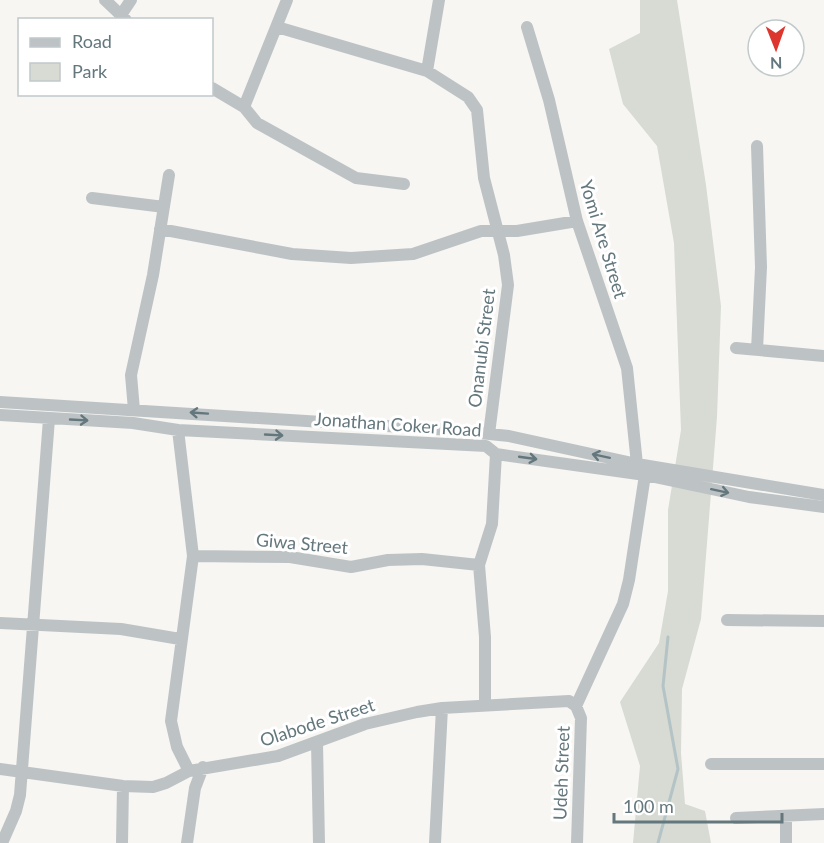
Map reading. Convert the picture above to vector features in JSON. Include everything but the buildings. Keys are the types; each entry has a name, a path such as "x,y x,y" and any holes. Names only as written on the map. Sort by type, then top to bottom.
{"street":[{"path":"105,0 123,17 131,0"},
{"path":"244,107 286,0"},
{"path":"427,71 439,0"},
{"name":"Onanubi Street","path":"277,27 427,71 468,97 477,110 484,178 508,285 489,434"},
{"name":"Yomi Are Street","path":"527,27 549,100 577,221 627,368 637,464"},
{"path":"213,89 244,107 257,123 356,178 404,184"},
{"path":"757,146 761,267 757,350"},
{"path":"134,410 131,375 153,275 169,175"},
{"path":"92,198 164,207"},
{"path":"160,229 292,254 351,258 413,254 481,231 517,231 577,221"},
{"path":"736,348 824,356"},
{"name":"Jonathan Coker Road","path":"0,402 489,434 637,464 824,495"},
{"name":"Jonathan Coker Road","path":"0,415 133,423 178,430 486,446 496,454 645,475 749,497 824,507"},
{"path":"2,840 16,812 21,772 49,419"},
{"path":"178,430 193,556 180,639 171,721 177,747 189,771"},
{"path":"485,706 485,637 478,565 492,524 496,454"},
{"path":"576,706 623,604 629,580 645,475"},
{"name":"Giwa Street","path":"193,556 290,557 351,567 388,560 422,559 478,565"},
{"path":"727,620 824,621"},
{"path":"0,623 121,628 180,639"},
{"name":"Olabode Street","path":"0,769 123,786 159,785 203,767 278,756 365,724 442,708 569,701 576,706"},
{"name":"Udeh Street","path":"576,706 581,718 577,843"},
{"path":"435,843 442,708"},
{"path":"317,743 319,843"},
{"path":"711,764 824,764"},
{"path":"187,843 195,788 203,767"},
{"path":"122,843 123,786"},
{"path":"736,818 824,814"},
{"path":"786,816 786,843"}],"green space":[{"path":"640,0 677,0 706,185 721,306 717,417 701,619 682,689 681,753 685,804 705,811 711,843 633,843 640,766 620,702 659,643 668,591 668,510 681,430 674,243 657,146 623,104 609,49 640,33"}],"waterway":[{"path":"658,843 678,769 663,686 668,637"}]}
